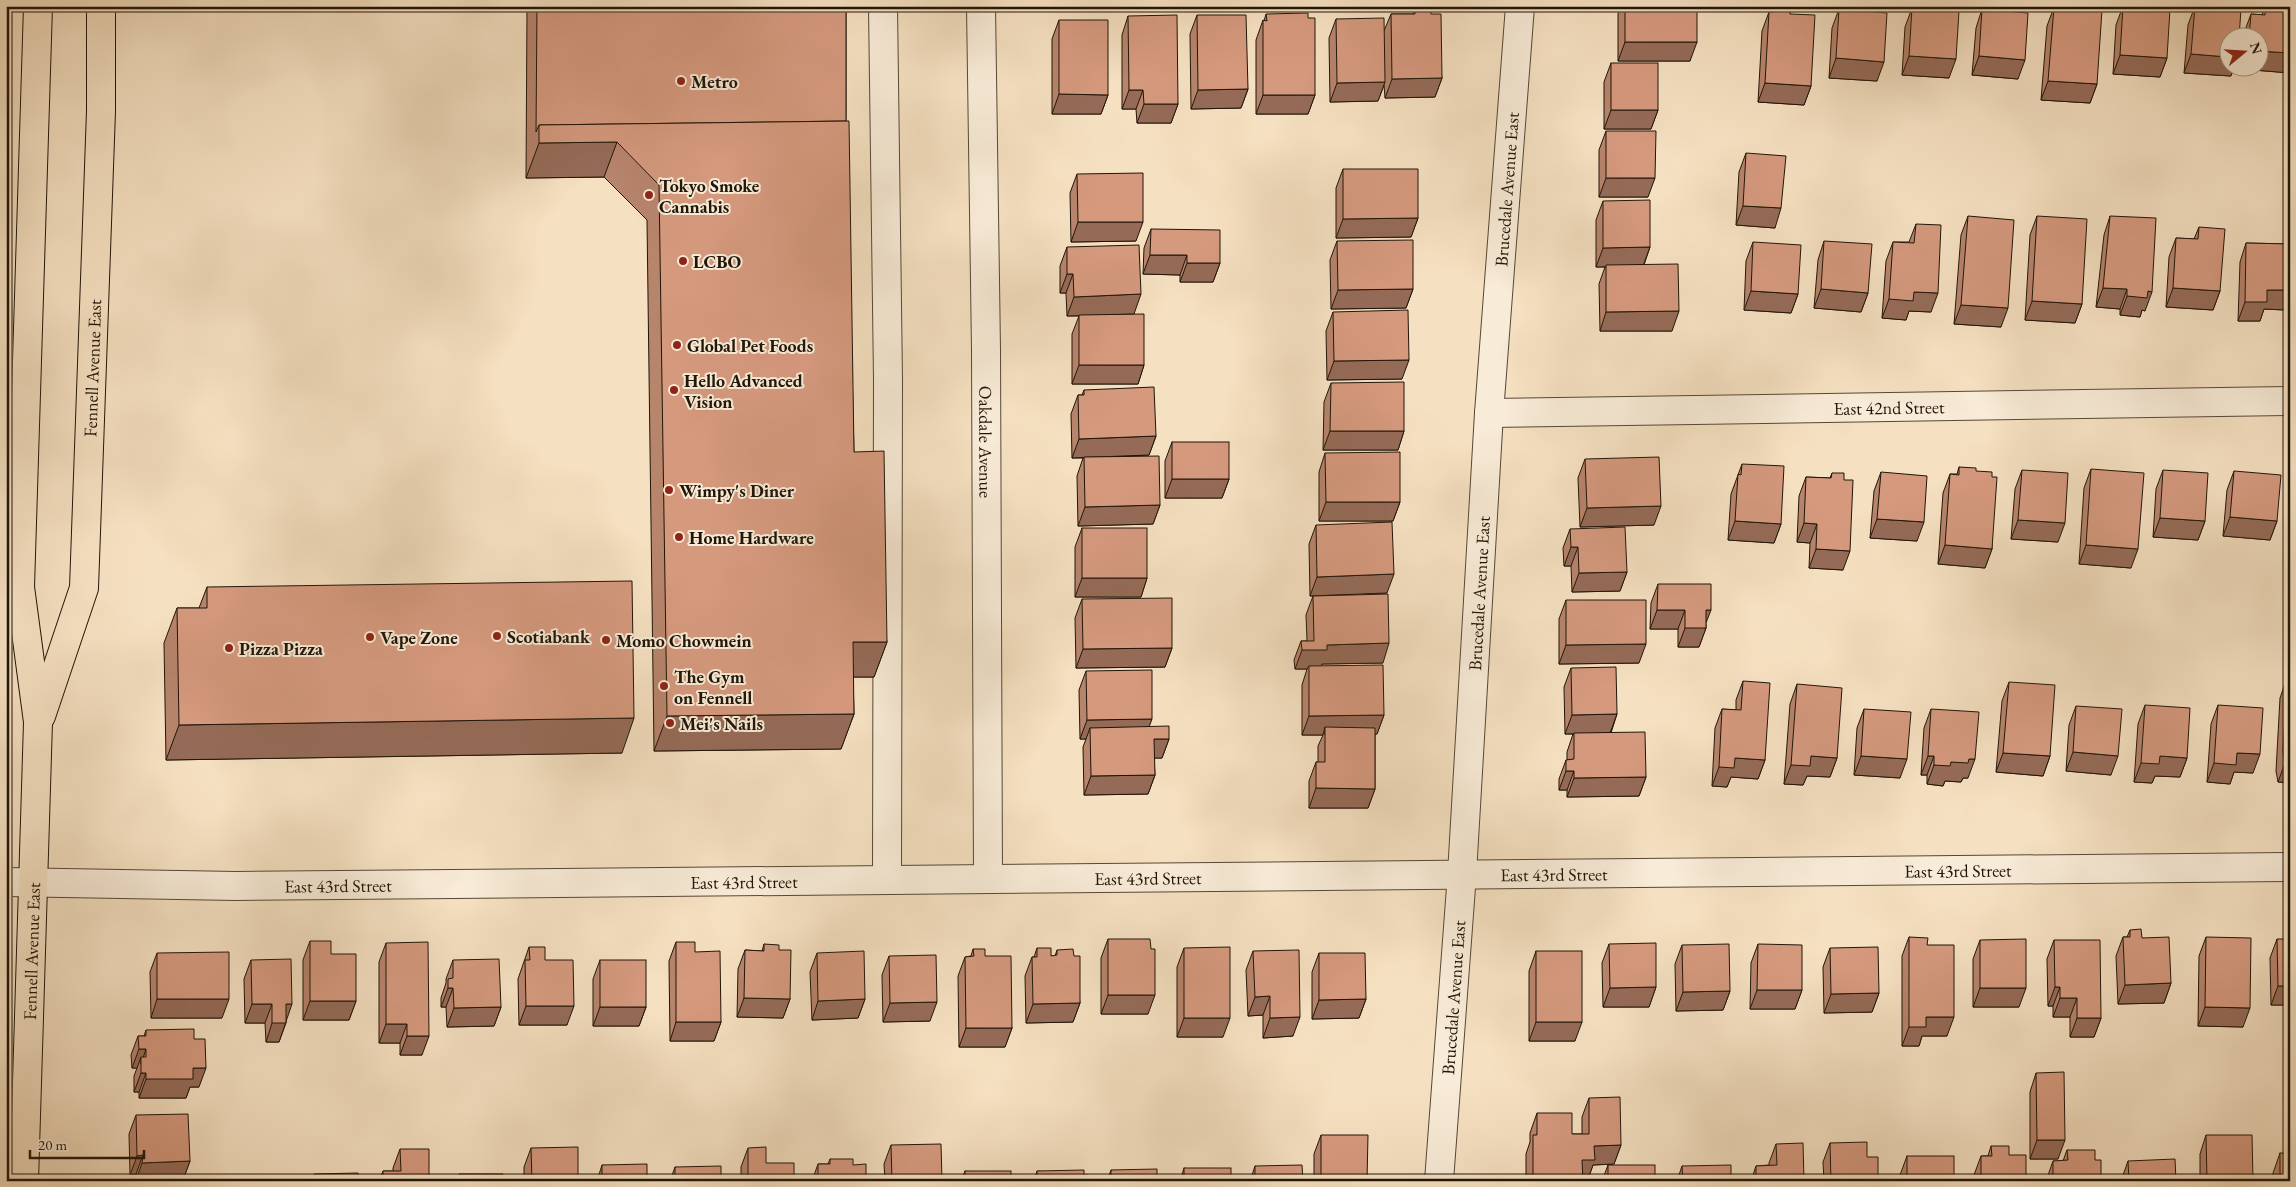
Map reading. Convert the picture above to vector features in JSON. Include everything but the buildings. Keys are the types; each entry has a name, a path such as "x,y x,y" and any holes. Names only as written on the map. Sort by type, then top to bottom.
{"main road":[{"name":"Fennell Avenue East","path":"24,1181 38,722 20,587 38,6"},
{"name":"Fennell Avenue East","path":"38,722 84,588 101,111 101,6"}],"street":[{"path":"884,6 888,380 887,880"},
{"name":"Oakdale Avenue","path":"981,6 986,350 988,878"},
{"name":"Brucedale Avenue East","path":"1439,1181 1462,874 1489,413 1520,6"},
{"name":"East 42nd Street","path":"1489,413 2290,401"},
{"name":"East 43rd Street","path":"6,882 236,886 2290,867"}],"place":[{"name":"Metro","path":"681,81"},
{"name":"Tokyo Smoke Cannabis","path":"649,195"},
{"name":"LCBO","path":"683,261"},
{"name":"Global Pet Foods","path":"677,345"},
{"name":"Hello Advanced Vision","path":"674,390"},
{"name":"Wimpy's Diner","path":"669,490"},
{"name":"Home Hardware","path":"679,537"},
{"name":"Scotiabank","path":"497,636"},
{"name":"Vape Zone","path":"370,637"},
{"name":"Momo Chowmein","path":"606,640"},
{"name":"Pizza Pizza","path":"229,648"},
{"name":"The Gym on Fennell","path":"664,686"},
{"name":"Mei's Nails","path":"670,723"}]}
